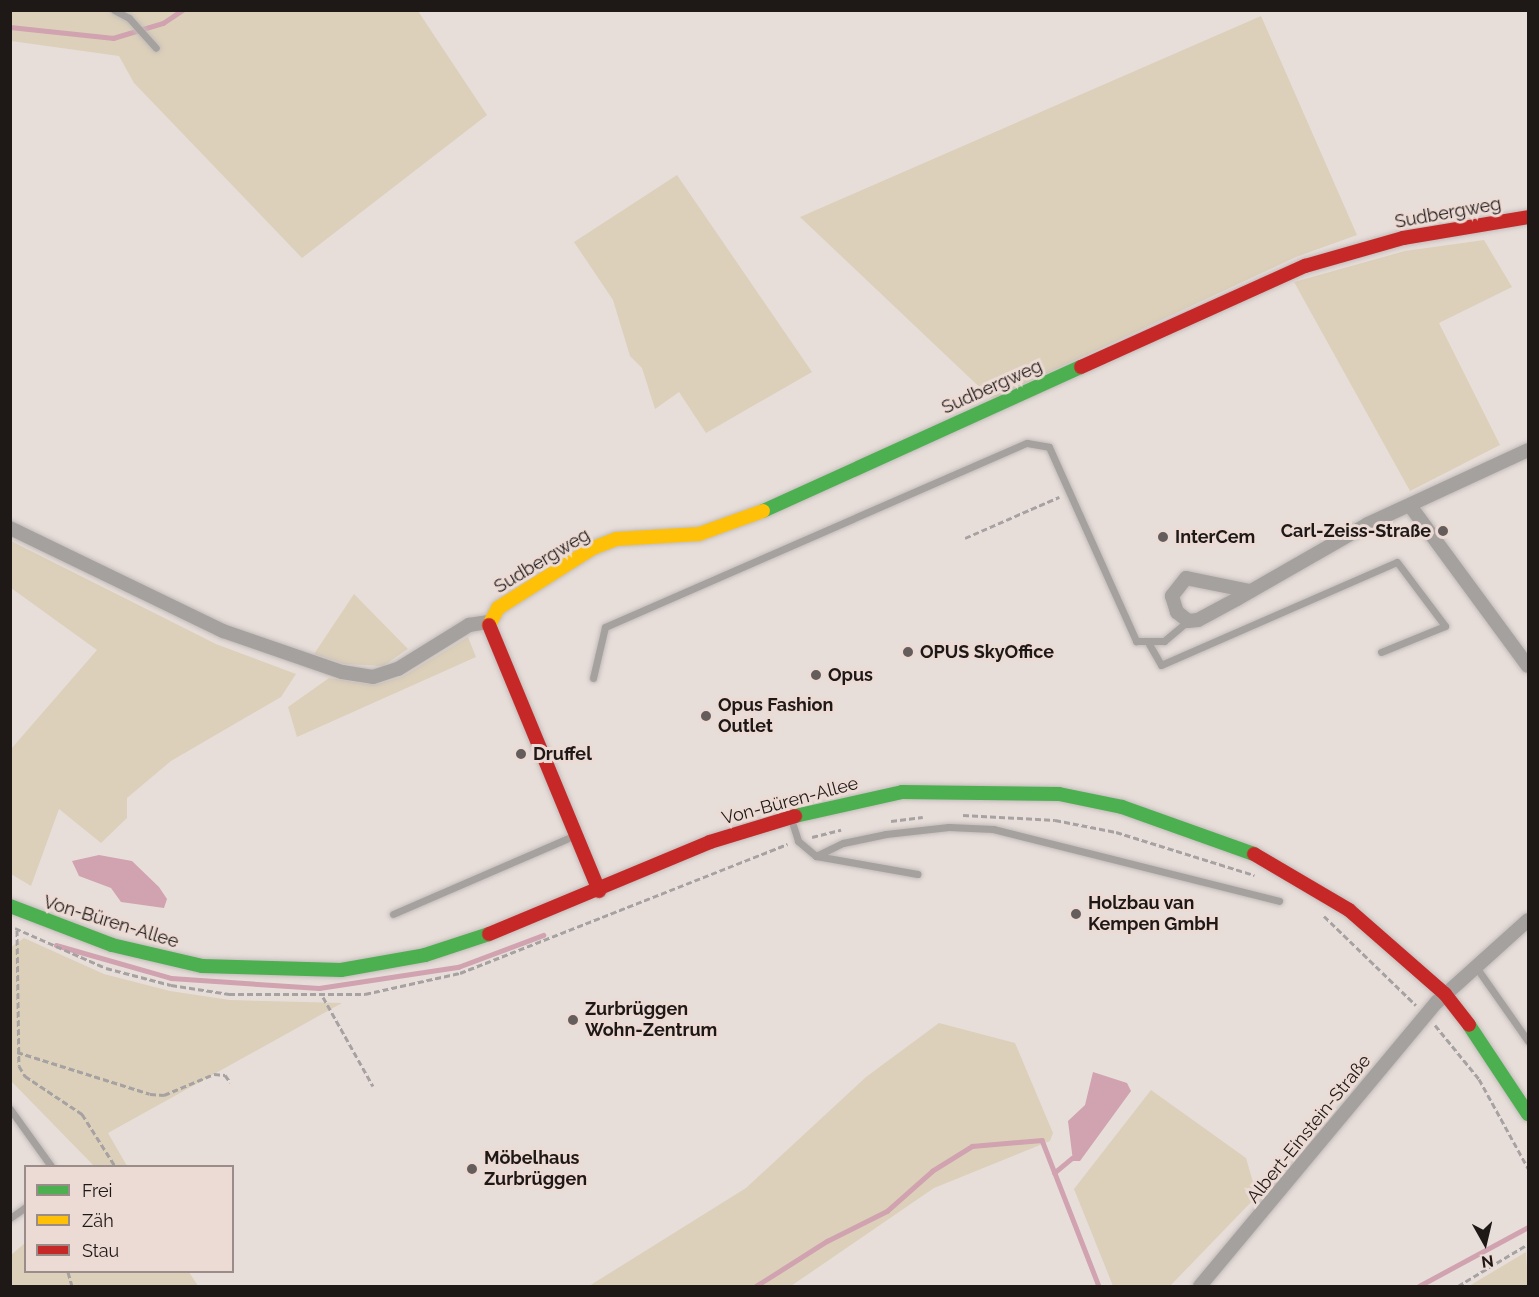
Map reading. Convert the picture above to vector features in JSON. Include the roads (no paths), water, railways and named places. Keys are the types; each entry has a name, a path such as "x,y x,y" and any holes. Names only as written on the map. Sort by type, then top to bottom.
{"street":[{"name":"Sudbergweg","path":"599,891 490,636 489,622 498,608 593,548 616,539 699,534 734,524 1305,266 1403,238 1528,217"},
{"path":"1250,591 1186,578 1172,596 1188,621 1250,591 1368,524 1411,507 1528,450"},
{"path":"1411,507 1528,666"},
{"name":"Sudbergweg","path":"10,528 223,631 342,672 373,677 398,669 469,625 489,622"},
{"name":"Von-Büren-Allee","path":"10,906 112,945 202,966 341,970 425,955 599,891 710,842 790,816 902,792 975,789 1059,794 1122,807 1182,824 1275,864 1349,910 1445,994 1505,1073 1528,1114"},
{"name":"Albert-Einstein-Straße","path":"1200,1287 1426,1015 1445,994 1528,920"}],"lane":[{"path":"114,10 134,23 156,48"},
{"path":"593,678 605,627 1027,443 1049,447 1130,634 1149,644 1161,665 1397,562 1445,626 1381,652"},
{"path":"1149,644 1180,632 1188,621"},
{"path":"790,816 798,841 816,856 917,874"},
{"path":"816,856 843,843 886,834 949,827 993,829 1279,901"},
{"path":"393,914 575,834"},
{"path":"1475,967 1528,1041"},
{"path":"10,1109 50,1165"},
{"path":"10,1218 24,1208"}],"waterway":[{"path":"10,27 113,38 163,23 182,10"},
{"path":"56,945 171,978 319,988 458,967 543,935"},
{"path":"756,1286 827,1241 887,1211 932,1171 972,1146 1042,1140 1099,1286"},
{"path":"1054,1173 1072,1158"},
{"path":"1419,1286 1528,1227"}],"place":[{"name":"Carl-Zeiss-Straße","path":"1443,531"},
{"name":"InterCem","path":"1163,537"},
{"name":"OPUS SkyOffice","path":"908,652"},
{"name":"Opus","path":"816,675"},
{"name":"Opus Fashion Outlet","path":"706,716"},
{"name":"Druffel","path":"521,754"},
{"name":"Holzbau van Kempen GmbH","path":"1076,914"},
{"name":"Zurbrüggen Wohn-Zentrum","path":"573,1020"},
{"name":"Möbelhaus Zurbrüggen","path":"472,1169"}]}
